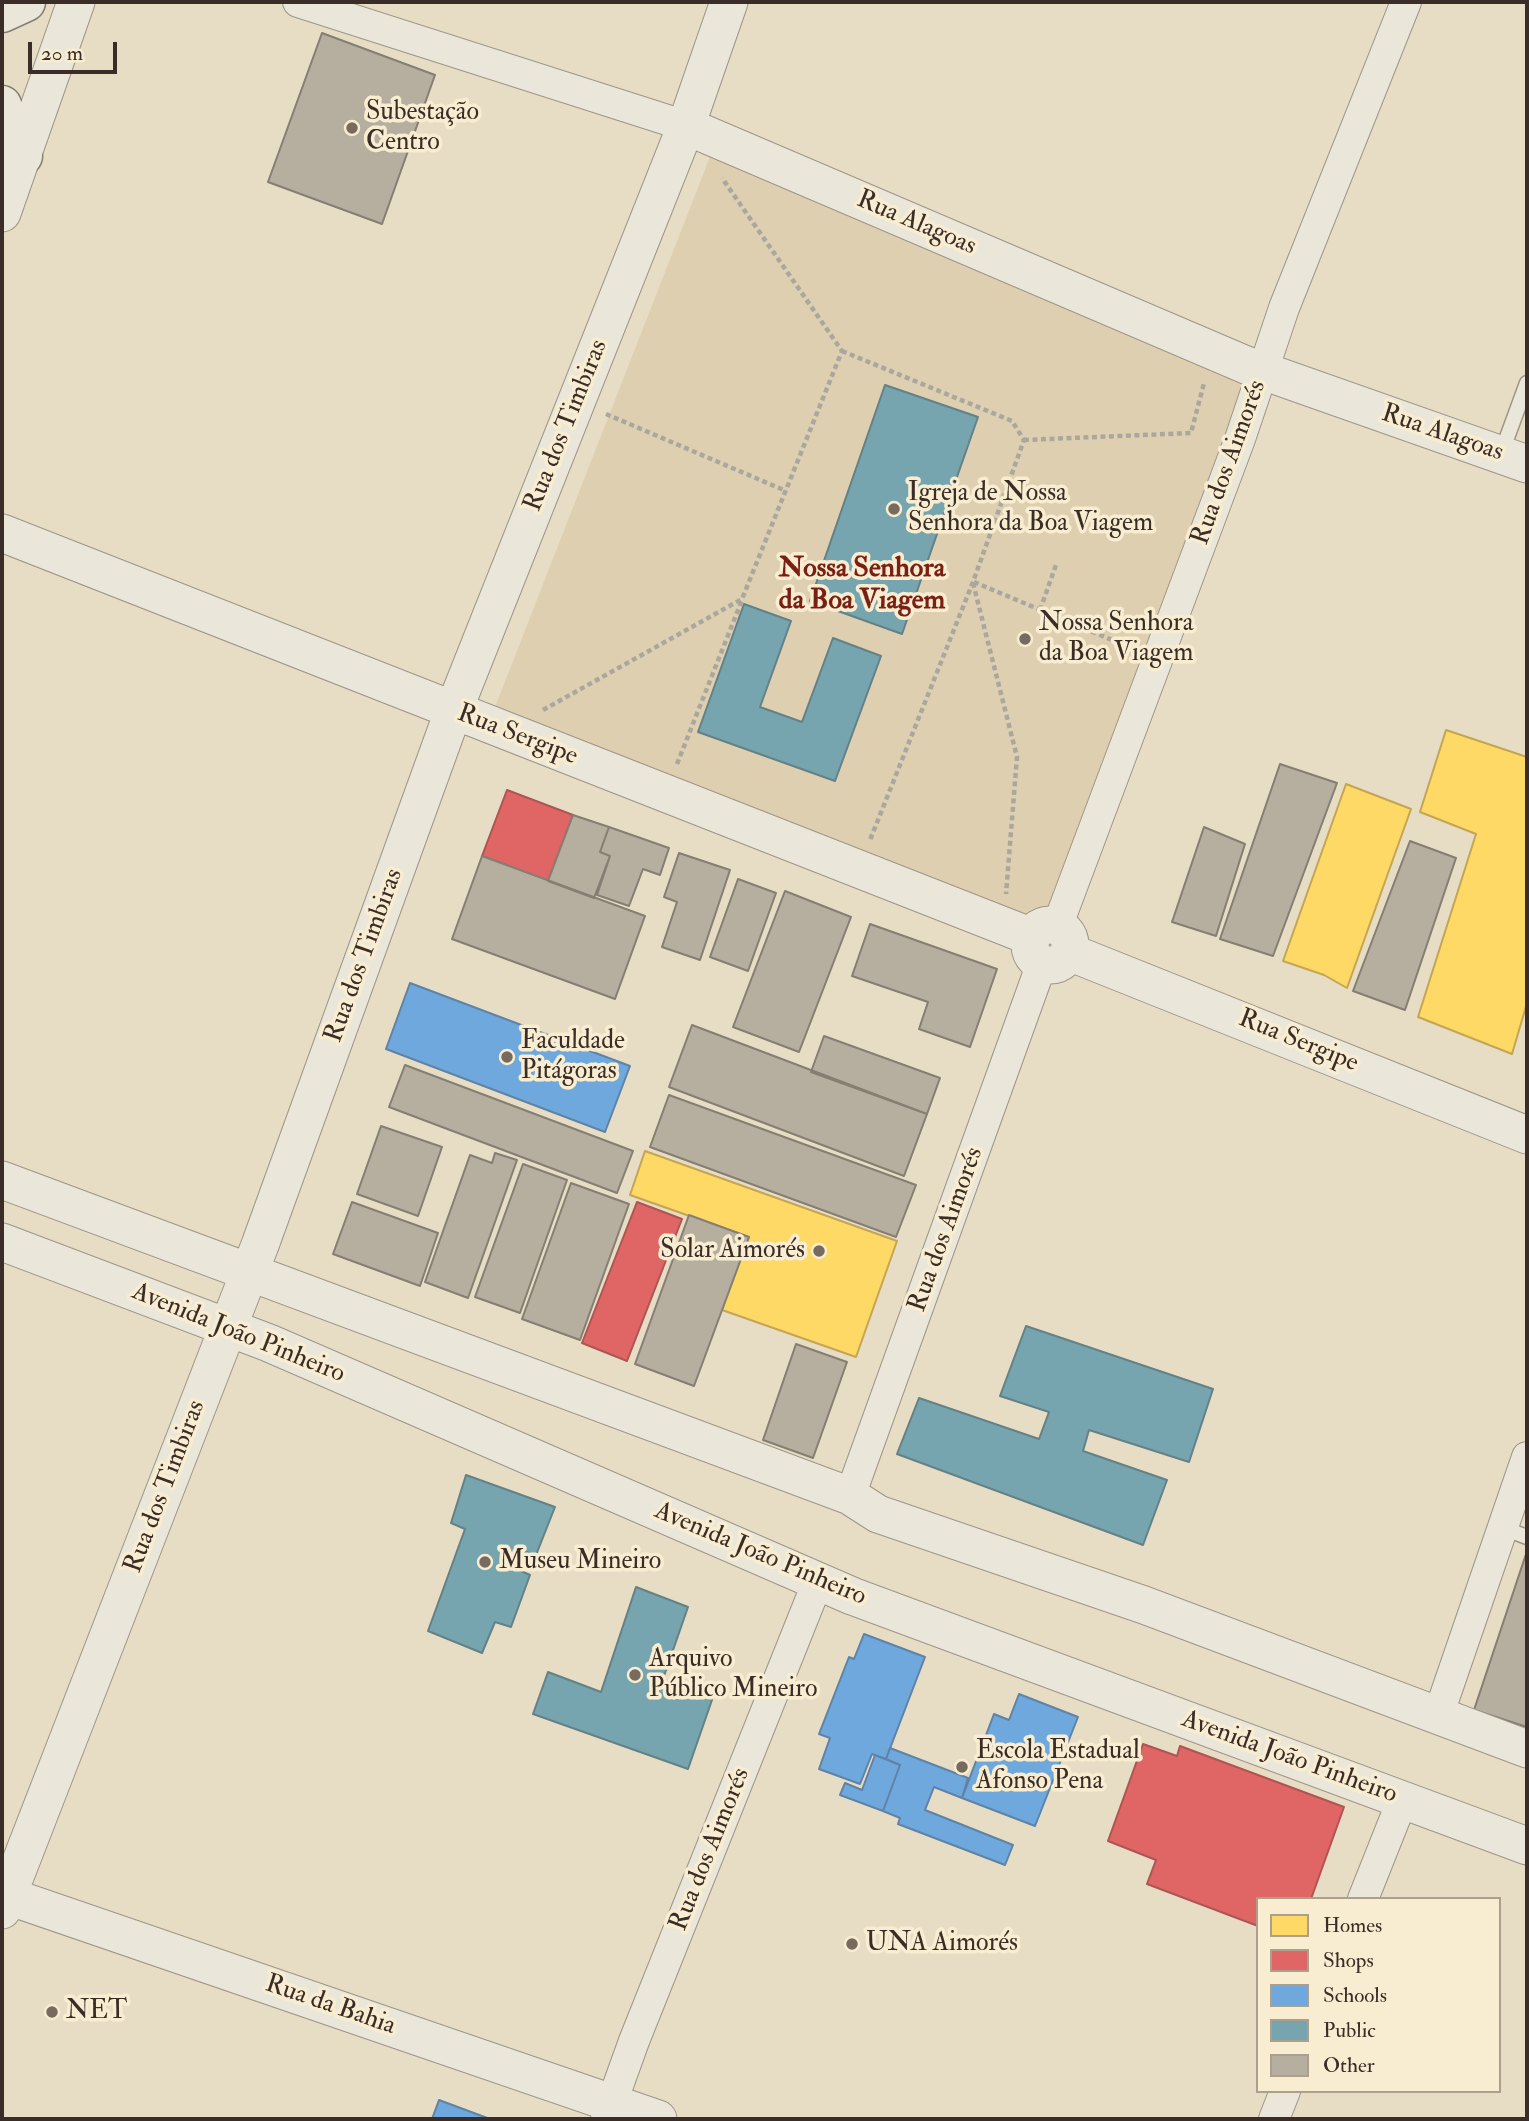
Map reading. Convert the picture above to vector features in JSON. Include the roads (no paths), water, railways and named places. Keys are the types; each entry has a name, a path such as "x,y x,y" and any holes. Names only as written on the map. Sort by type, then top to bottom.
{"main road":[{"path":"2,13 26,2"},
{"path":"2,105 23,156"}],"street":[{"path":"2,214 76,2"},
{"name":"Rua Alagoas","path":"298,2 686,126 1213,352 1514,460"},
{"name":"Rua dos Timbiras","path":"3,1900 249,1271 453,712 686,126 729,2"},
{"name":"Rua dos Aimorés","path":"850,1496 1041,941 1158,660 1284,308 1406,2"},
{"name":"Rua Sergipe","path":"2,533 1527,1135"},
{"path":"2,1180 850,1496 878,1514 1144,1605 1527,1749"},
{"name":"Avenida João Pinheiro","path":"2,1242 227,1327 818,1581 1527,1846"},
{"path":"1438,1716 1515,1532 1527,1457"},
{"name":"Rua dos Aimorés","path":"609,2111 818,1581"},
{"path":"1364,1897 1402,1801"},
{"name":"Rua da Bahia","path":"3,1900 609,2111 658,2119"},
{"path":"1274,2119 1284,2093"}],"lane":[{"path":"1514,460 1527,383"}],"place":[{"name":"Subestação Centro","path":"352,128"},
{"name":"Igreja de Nossa Senhora da Boa Viagem","path":"894,509"},
{"name":"Nossa Senhora da Boa Viagem","path":"1025,639"},
{"name":"Faculdade Pitágoras","path":"507,1057"},
{"name":"Solar Aimorés","path":"819,1251"},
{"name":"Museu Mineiro","path":"485,1562"},
{"name":"Arquivo Público Mineiro","path":"635,1675"},
{"name":"Escola Estadual Afonso Pena","path":"962,1767"},
{"name":"UNA Aimorés","path":"852,1944"},
{"name":"NET","path":"52,2012"}],"district":[{"name":"Nossa Senhora da Boa Viagem","path":"862,586"}]}
